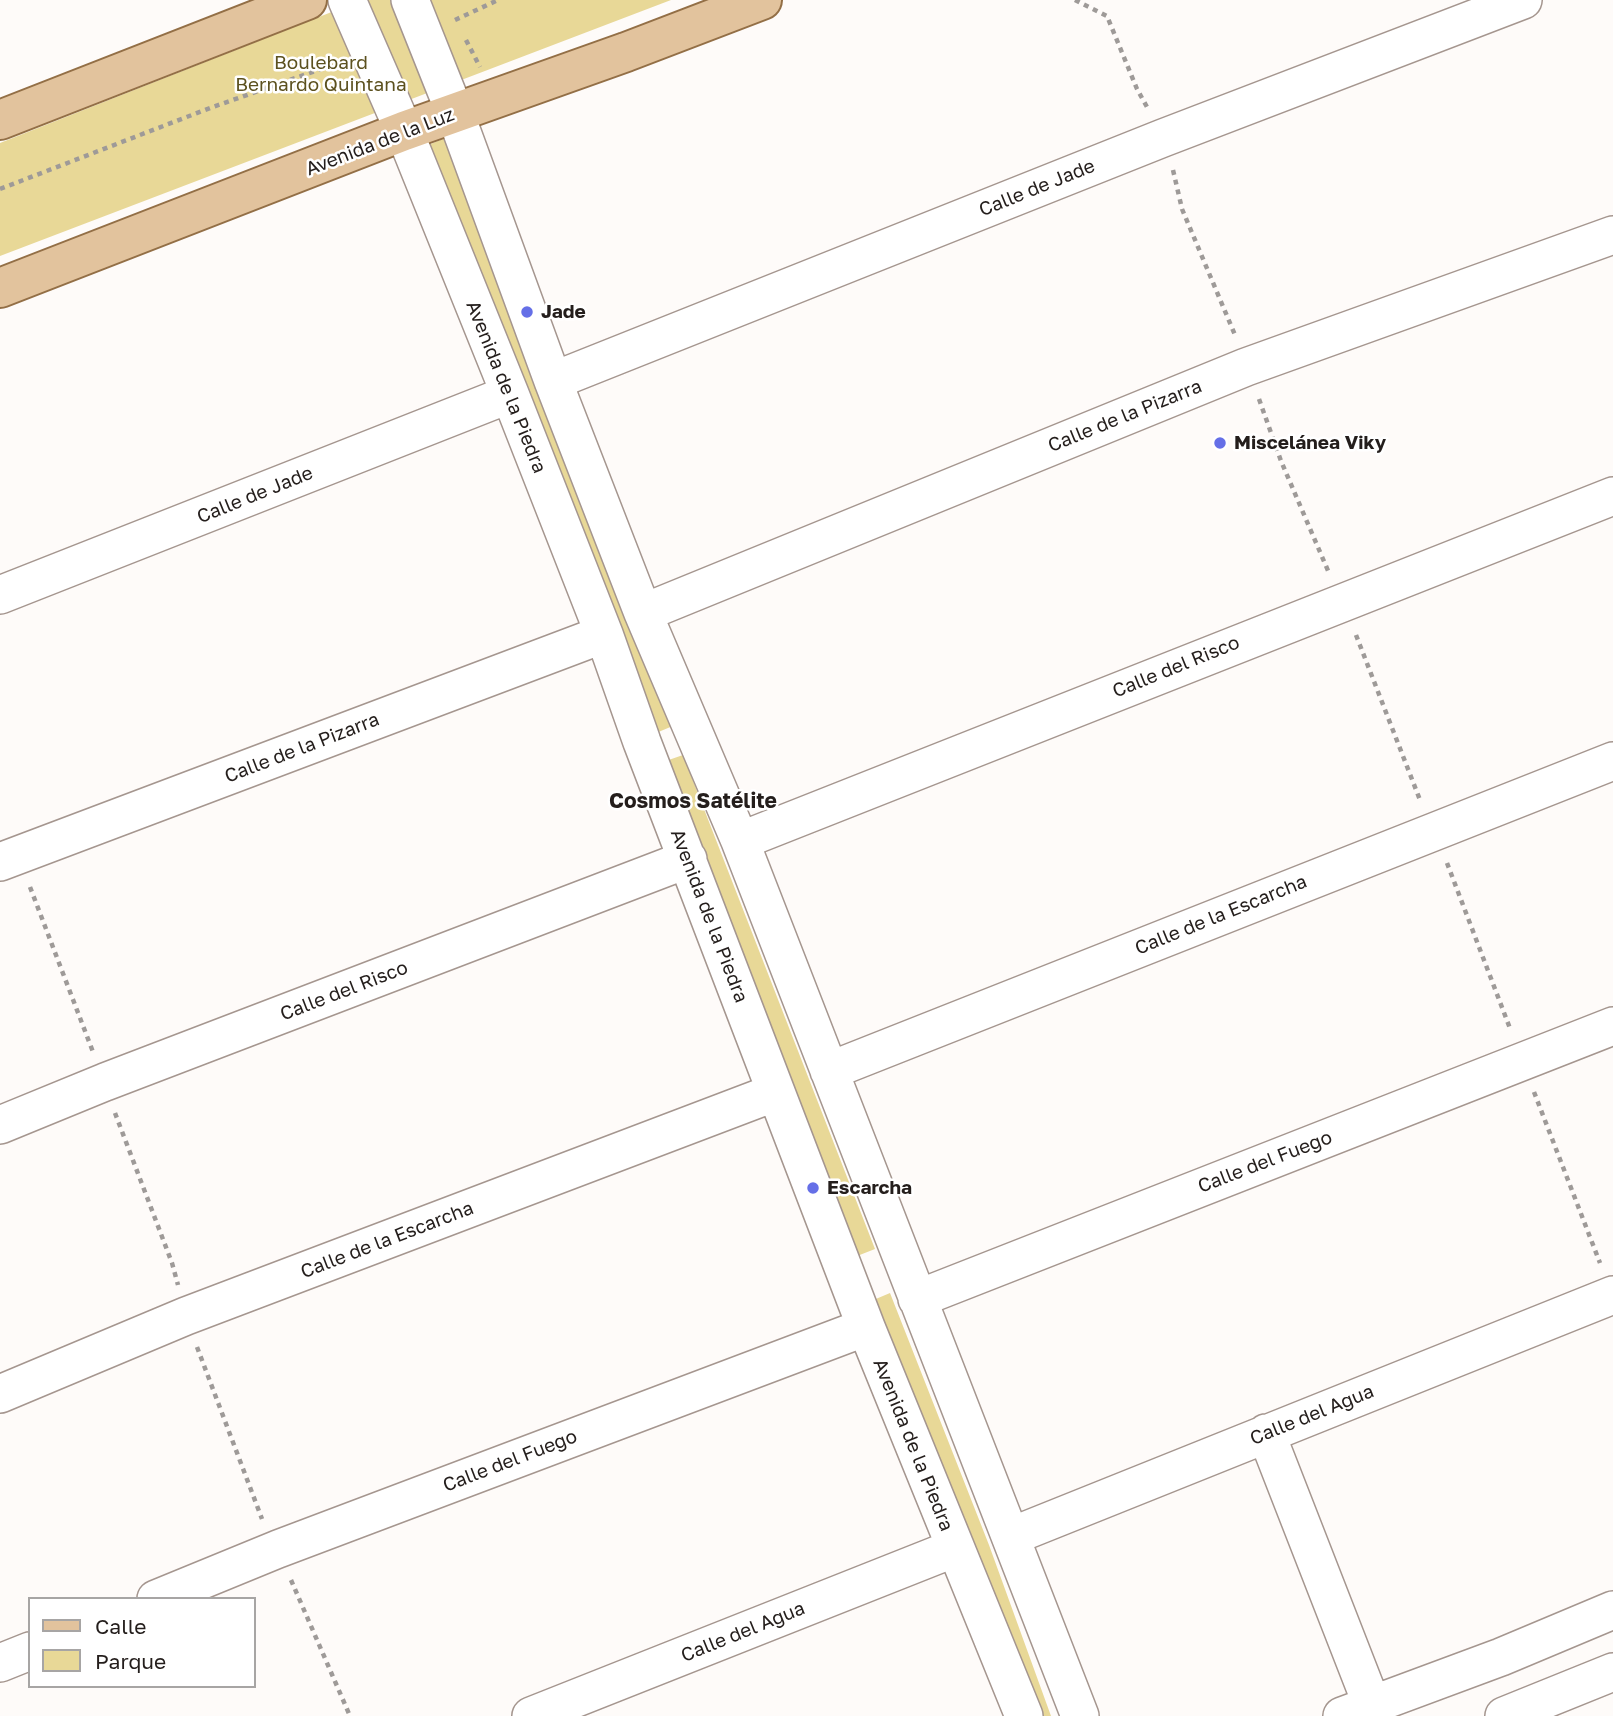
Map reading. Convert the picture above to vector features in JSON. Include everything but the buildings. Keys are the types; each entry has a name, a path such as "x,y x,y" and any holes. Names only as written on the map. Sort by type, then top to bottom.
{"main road":[{"path":"0,120 307,0"},
{"name":"Avenida de la Luz","path":"0,288 404,131 762,0"}],"street":[{"name":"Avenida de la Piedra","path":"347,0 404,131 510,394 604,634 642,742 866,1327 1024,1716"},
{"path":"410,0 643,612 740,841 1080,1716"},
{"name":"Calle de Jade","path":"553,380 1176,133 1523,0"},
{"name":"Calle de la Pizarra","path":"643,612 1246,367 1613,235"},
{"name":"Calle de Jade","path":"0,595 510,394"},
{"name":"Calle del Risco","path":"740,841 1613,496"},
{"name":"Calle de la Pizarra","path":"0,862 604,634"},
{"path":"642,742 690,722"},
{"name":"Calle de la Escarcha","path":"829,1071 1613,761"},
{"name":"Calle del Risco","path":"0,1125 105,1082 688,859"},
{"name":"Calle del Fuego","path":"917,1298 1613,1026"},
{"name":"Calle de la Escarcha","path":"0,1394 186,1316 776,1092"},
{"path":"849,1282 902,1259"},
{"name":"Calle del Agua","path":"1012,1536 1613,1295"},
{"name":"Calle del Fuego","path":"161,1597 278,1549 866,1327"},
{"path":"1266,1433 1357,1710 1501,1657 1613,1610"},
{"name":"Calle del Agua","path":"531,1716 955,1548"},
{"path":"0,1663 28,1652"},
{"path":"1515,1714 1613,1672"}],"path":[{"path":"455,20 498,0"},
{"path":"1075,0 1107,16 1137,89"},
{"path":"0,189 210,108 337,63"},
{"path":"1172,165 1182,209 1233,332"},
{"path":"1266,418 1281,461 1342,601"},
{"path":"1357,640 1420,798"},
{"path":"1455,881 1522,1061"},
{"path":"30,885 105,1082"},
{"path":"1541,1114 1613,1295"},
{"path":"278,1549 350,1716"}],"green space":[{"name":"Boulebard Bernardo Quintana","path":"362,0 671,0 0,256 0,143"},
{"path":"455,134 680,723 644,738 416,150"},
{"path":"683,755 875,1249 852,1258 660,763"},
{"path":"890,1293 989,1545 1051,1716 1032,1716 864,1304"}],"place":[{"name":"Jade","path":"527,312"},
{"name":"Miscelánea Viky","path":"1220,443"},
{"name":"Escarcha","path":"813,1188"}],"district":[{"name":"Cosmos Satélite","path":"693,801"}]}
